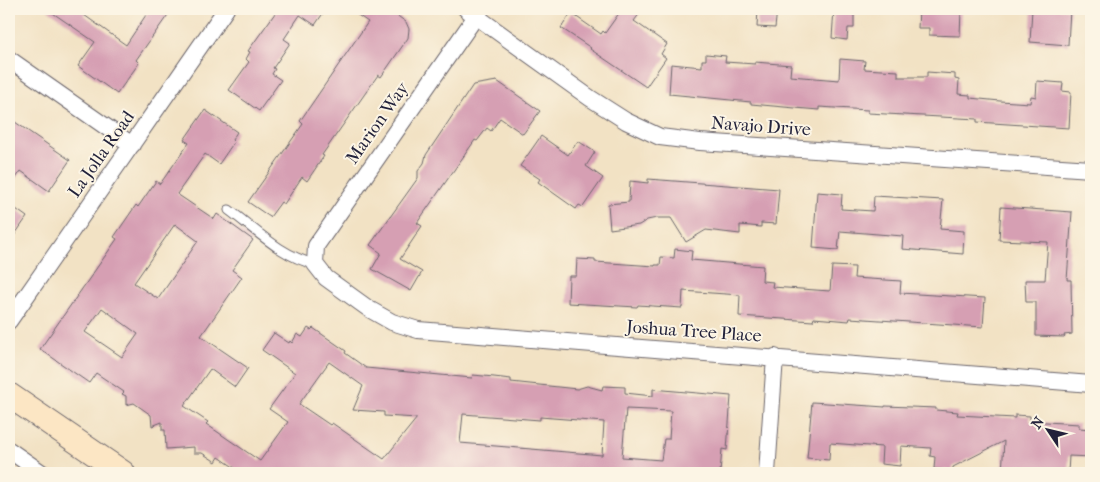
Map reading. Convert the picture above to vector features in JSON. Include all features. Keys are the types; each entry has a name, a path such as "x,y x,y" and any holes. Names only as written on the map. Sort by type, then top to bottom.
{"street":[{"name":"La Jolla Road","path":"9,322 226,9"},
{"name":"Navajo Drive","path":"474,11 590,98 626,121 660,137 700,142 1091,169"},
{"name":"Marion Way","path":"315,264 316,246 474,11"},
{"path":"9,59 132,145"},
{"name":"Joshua Tree Place","path":"315,264 326,278 369,309 392,322 418,330 775,357 1091,384"},
{"path":"766,473 775,357"},
{"path":"9,395 123,473"},
{"path":"9,450 42,473"}],"lane":[{"path":"229,210 284,251 303,261 315,264"}],"building":[{"path":"47,9 88,9 84,15 126,45 150,9 172,9 136,60 139,63 117,94 78,66 95,42"},
{"path":"278,9 326,9 315,25 300,15 284,39 290,43 273,68 275,69 272,74 281,80 259,111 229,90 249,62 246,59 250,52 248,51"},
{"path":"349,9 388,9 406,22 409,29 408,38 381,77 378,75 322,155 324,156 307,181 302,177 284,204 281,202 270,217 248,202 303,124 300,121 368,22"},
{"path":"622,9 643,9 634,21 667,44 661,54 666,58 646,87 561,28 571,13 601,34 603,31 605,33"},
{"path":"758,9 777,9 775,28 757,27"},
{"path":"834,9 854,9 854,28 848,28 847,40 832,38"},
{"path":"919,9 961,9 960,36 929,35 929,28 918,28"},
{"path":"1032,9 1070,9 1068,45 1030,42"},
{"path":"706,54 726,56 725,62 791,65 790,76 839,80 840,59 865,61 864,69 898,71 898,77 927,77 927,72 955,74 955,79 959,80 958,94 970,95 970,98 1000,101 1030,103 1031,96 1036,97 1037,81 1063,83 1062,91 1071,92 1069,128 977,122 977,119 868,113 868,110 819,107 819,110 795,108 669,94 671,64 702,67 702,60 706,60"},
{"path":"497,81 540,111 523,134 500,118 491,131 487,128 477,141 475,140 417,223 422,226 400,259 422,272 411,291 372,269 381,253 370,245 418,178 418,171 424,163 426,155 473,85"},
{"path":"205,110 237,132 232,140 234,142 219,164 205,154 177,194 214,219 217,214 253,240 232,270 242,277 201,336 248,368 235,387 210,369 184,406 208,422 206,424 260,461 288,422 269,409 295,373 262,350 274,333 292,343 297,334 302,337 308,328 311,330 313,328 346,351 345,353 366,368 472,378 473,375 494,377 511,379 511,382 577,389 587,386 602,390 603,386 625,387 625,393 653,396 653,389 731,396 727,450 722,449 720,473 242,473 219,457 216,462 202,453 194,453 194,447 166,449 165,430 162,430 162,422 152,426 151,415 134,403 126,405 126,396 122,394 124,392 96,373 89,383 40,349 117,239 114,237 136,205 138,207 156,181 160,184 189,143 184,140","holes":["175,224 198,241 158,299 134,283","102,308 138,334 122,357 85,332","329,362 363,386 353,410 384,412 384,416 417,418 384,459 332,423 330,425 299,404","626,409 671,411 669,439 664,439 661,460 622,457","463,414 540,420 540,417 604,422 602,455 460,443"]},
{"path":"15,122 70,160 49,191 21,171 9,188 9,131"},
{"path":"541,136 568,155 578,141 595,152 586,166 603,178 583,207 579,205 576,209 538,182 540,179 520,166"},
{"path":"648,179 779,189 776,224 761,223 761,227 740,225 740,234 706,230 686,242 671,218 657,218 647,220 639,225 610,229 608,204 629,202 630,181 648,183"},
{"path":"817,192 842,194 841,209 873,211 874,196 943,200 940,229 964,231 963,254 902,249 903,236 840,231 838,250 813,248"},
{"path":"9,204 27,217 9,243"},
{"path":"1001,207 1072,212 1067,280 1071,280 1072,334 1064,335 1065,337 1036,336 1036,302 1026,302 1025,280 1045,280 1048,242 999,240"},
{"path":"675,249 692,251 691,260 763,266 762,281 773,282 772,287 830,291 832,266 855,267 854,278 901,281 900,293 985,298 983,327 850,318 849,321 814,318 813,321 739,316 740,295 683,291 682,308 568,303 569,276 576,276 577,259 655,266 660,265 661,257 674,258"},
{"path":"812,402 936,408 936,410 958,412 957,415 1015,418 1015,415 1030,416 1030,421 1079,424 1079,428 1091,429 1091,457 1069,456 1068,473 1002,473 1004,441 953,467 953,470 934,469 935,457 930,456 931,448 901,446 900,466 881,464 882,447 830,443 829,460 807,458"}]}
